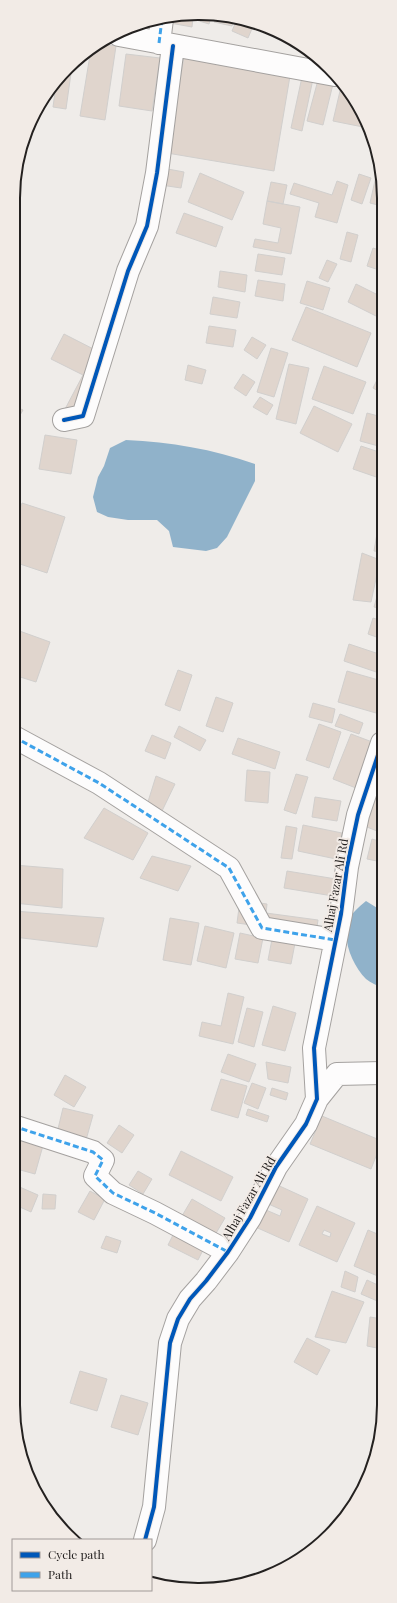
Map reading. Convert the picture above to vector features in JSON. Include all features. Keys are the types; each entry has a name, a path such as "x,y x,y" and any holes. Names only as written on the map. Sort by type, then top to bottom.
{"street":[{"path":"64,420 83,416 128,271 147,226 157,173 166,44 163,23"},
{"path":"125,36 326,73"},
{"path":"20,740 99,783 229,868 262,928 336,940"},
{"name":"Alhaj Fazar Ali Rd","path":"145,1539 154,1507 170,1343 178,1319 190,1299 228,1252 250,1218 276,1167 306,1124 317,1100 314,1048 341,914 347,868 358,815 377,758"},
{"path":"317,1100 336,1074 377,1073"},
{"path":"20,1128 93,1152 103,1160 95,1176 113,1193 155,1213 228,1252"}],"water":[{"path":"126,440 159,442 191,447 223,454 255,464 255,481 227,537 217,548 206,551 173,547 169,531 157,520 128,520 108,517 97,512 93,497 98,477 104,466 110,448"},
{"path":"366,901 377,908 377,985 366,979 361,974 350,953 346,937 347,929 349,919"}],"building":[{"path":"187,20 193,20 192,27 170,23"},
{"path":"196,20 210,20 209,24"},
{"path":"214,21 233,23 232,26 214,22"},
{"path":"235,24 252,28 248,38 232,31"},
{"path":"108,45 116,46 105,120 80,116 90,57"},
{"path":"126,54 160,58 152,111 119,106"},
{"path":"184,57 290,76 274,171 167,153"},
{"path":"71,73 66,109 53,107 55,93"},
{"path":"302,77 313,79 302,131 291,128"},
{"path":"318,80 333,84 323,125 307,121"},
{"path":"341,91 353,109 362,127 333,121"},
{"path":"157,167 184,172 181,188 154,184"},
{"path":"200,173 244,192 232,220 188,202"},
{"path":"359,174 371,178 362,204 351,200"},
{"path":"376,178 377,205 370,203"},
{"path":"337,181 348,185 337,223 315,217 319,203 290,194 294,183 332,195"},
{"path":"271,182 287,185 283,204 267,201"},
{"path":"267,201 300,207 291,254 253,247 255,239 278,243 281,228 263,224"},
{"path":"184,213 223,227 216,247 176,233"},
{"path":"347,232 358,235 351,262 340,259"},
{"path":"373,248 377,249 377,269 367,266"},
{"path":"258,254 285,258 282,275 255,271"},
{"path":"327,260 337,264 328,282 319,278"},
{"path":"220,271 247,275 245,292 218,287"},
{"path":"258,280 285,284 283,301 255,296"},
{"path":"307,281 330,288 323,310 300,303"},
{"path":"356,284 377,294 377,316 348,302"},
{"path":"213,297 240,302 237,318 210,314"},
{"path":"306,307 371,333 357,367 292,340"},
{"path":"209,326 236,330 233,347 206,343"},
{"path":"64,334 111,358 80,419 64,411 83,375 51,359"},
{"path":"252,337 266,345 257,359 244,350"},
{"path":"271,348 288,353 274,397 257,392"},
{"path":"289,364 309,368 296,424 276,419"},
{"path":"188,365 206,370 202,384 185,380"},
{"path":"324,366 366,382 353,414 312,399"},
{"path":"243,374 255,382 246,396 234,388"},
{"path":"377,380 377,390 373,388"},
{"path":"260,397 273,405 267,415 253,407"},
{"path":"314,406 352,424 338,452 300,433"},
{"path":"367,413 377,416 377,446 360,441"},
{"path":"45,435 77,440 71,474 39,469"},
{"path":"361,446 377,451 377,477 353,469"},
{"path":"22,503 65,517 47,573 20,564 20,508"},
{"path":"377,534 377,551 374,551"},
{"path":"362,553 377,559 377,574 371,602 353,600"},
{"path":"377,596 377,608 374,607"},
{"path":"373,618 377,619 377,637 368,634"},
{"path":"20,631 50,642 36,682 20,677"},
{"path":"349,644 377,653 377,672 344,661"},
{"path":"178,670 192,675 180,711 165,705"},
{"path":"347,671 377,680 376,713 338,702"},
{"path":"216,697 233,703 223,732 206,726"},
{"path":"313,703 335,709 332,723 309,717"},
{"path":"340,714 363,723 359,734 335,726"},
{"path":"319,724 341,732 329,768 306,760"},
{"path":"179,726 206,740 200,751 174,737"},
{"path":"351,734 375,743 356,788 333,779"},
{"path":"152,735 171,743 165,759 145,751"},
{"path":"238,738 280,752 275,769 232,754"},
{"path":"247,770 270,772 268,803 245,801"},
{"path":"296,774 308,777 296,814 284,810"},
{"path":"156,776 175,784 162,811 147,805"},
{"path":"376,789 377,789 377,831 362,825"},
{"path":"315,797 341,801 337,821 312,817"},
{"path":"104,808 148,833 133,860 84,838"},
{"path":"303,825 342,833 336,859 298,851"},
{"path":"286,826 297,828 292,859 281,858"},
{"path":"372,839 377,840 377,861 367,859"},
{"path":"152,856 191,866 178,891 140,878"},
{"path":"20,865 63,869 62,908 20,904"},
{"path":"287,871 336,879 333,896 284,888"},
{"path":"240,900 267,904 266,913 318,920 316,934 237,923"},
{"path":"20,911 104,918 97,947 20,938"},
{"path":"170,918 199,923 191,965 163,960"},
{"path":"205,926 234,933 226,968 197,961"},
{"path":"240,933 263,938 258,963 235,959"},
{"path":"273,934 296,938 291,964 268,960"},
{"path":"228,993 244,997 233,1044 199,1036 202,1022 221,1026"},
{"path":"273,1006 296,1013 285,1051 262,1045"},
{"path":"247,1008 263,1012 254,1047 238,1042"},
{"path":"228,1054 256,1064 249,1082 221,1072"},
{"path":"266,1062 291,1067 288,1083 268,1079"},
{"path":"65,1075 86,1087 74,1107 54,1095"},
{"path":"221,1079 247,1086 238,1118 211,1110"},
{"path":"252,1083 266,1088 258,1109 244,1103"},
{"path":"272,1088 288,1093 286,1100 270,1095"},
{"path":"63,1108 93,1115 86,1140 57,1133"},
{"path":"248,1109 269,1116 267,1122 246,1115"},
{"path":"322,1116 377,1139 377,1154 371,1169 310,1144"},
{"path":"119,1125 134,1135 122,1153 107,1143"},
{"path":"20,1136 44,1142 35,1174 20,1170"},
{"path":"181,1151 233,1177 221,1201 169,1175"},
{"path":"138,1171 152,1179 143,1194 129,1185"},
{"path":"273,1183 308,1199 289,1242 251,1225 259,1207 280,1216 282,1210 264,1202"},
{"path":"20,1187 38,1195 31,1212 20,1207"},
{"path":"90,1191 105,1199 94,1220 78,1212"},
{"path":"43,1194 56,1195 55,1209 42,1209"},
{"path":"192,1199 225,1218 212,1240 179,1221"},
{"path":"317,1206 355,1223 337,1262 299,1245","holes":["324,1230 331,1233 330,1237 322,1234"]},
{"path":"368,1230 377,1234 377,1276 354,1266"},
{"path":"173,1235 203,1250 198,1260 168,1245"},
{"path":"106,1236 121,1241 117,1253 101,1248"},
{"path":"345,1271 358,1277 355,1292 341,1287"},
{"path":"367,1280 377,1285 377,1301 361,1294"},
{"path":"332,1291 364,1302 346,1343 315,1337"},
{"path":"370,1317 377,1318 377,1348 367,1346"},
{"path":"307,1338 330,1350 317,1375 294,1362"},
{"path":"80,1371 107,1379 97,1411 70,1403"},
{"path":"121,1395 148,1403 138,1435 111,1427"}],"marked path":[{"path":"159,43 161,24"},
{"path":"20,740 99,783 229,868 262,928 335,940"},
{"path":"20,1128 93,1152 103,1160 95,1176 113,1193 155,1213 228,1252"}],"cycle path":[{"path":"64,420 83,416 128,271 147,226 157,173 173,46"},
{"path":"145,1539 154,1507 170,1343 178,1319 190,1299 228,1252 250,1218 276,1167 306,1124 317,1099 314,1048 341,914 347,867 358,815 377,758"}]}
